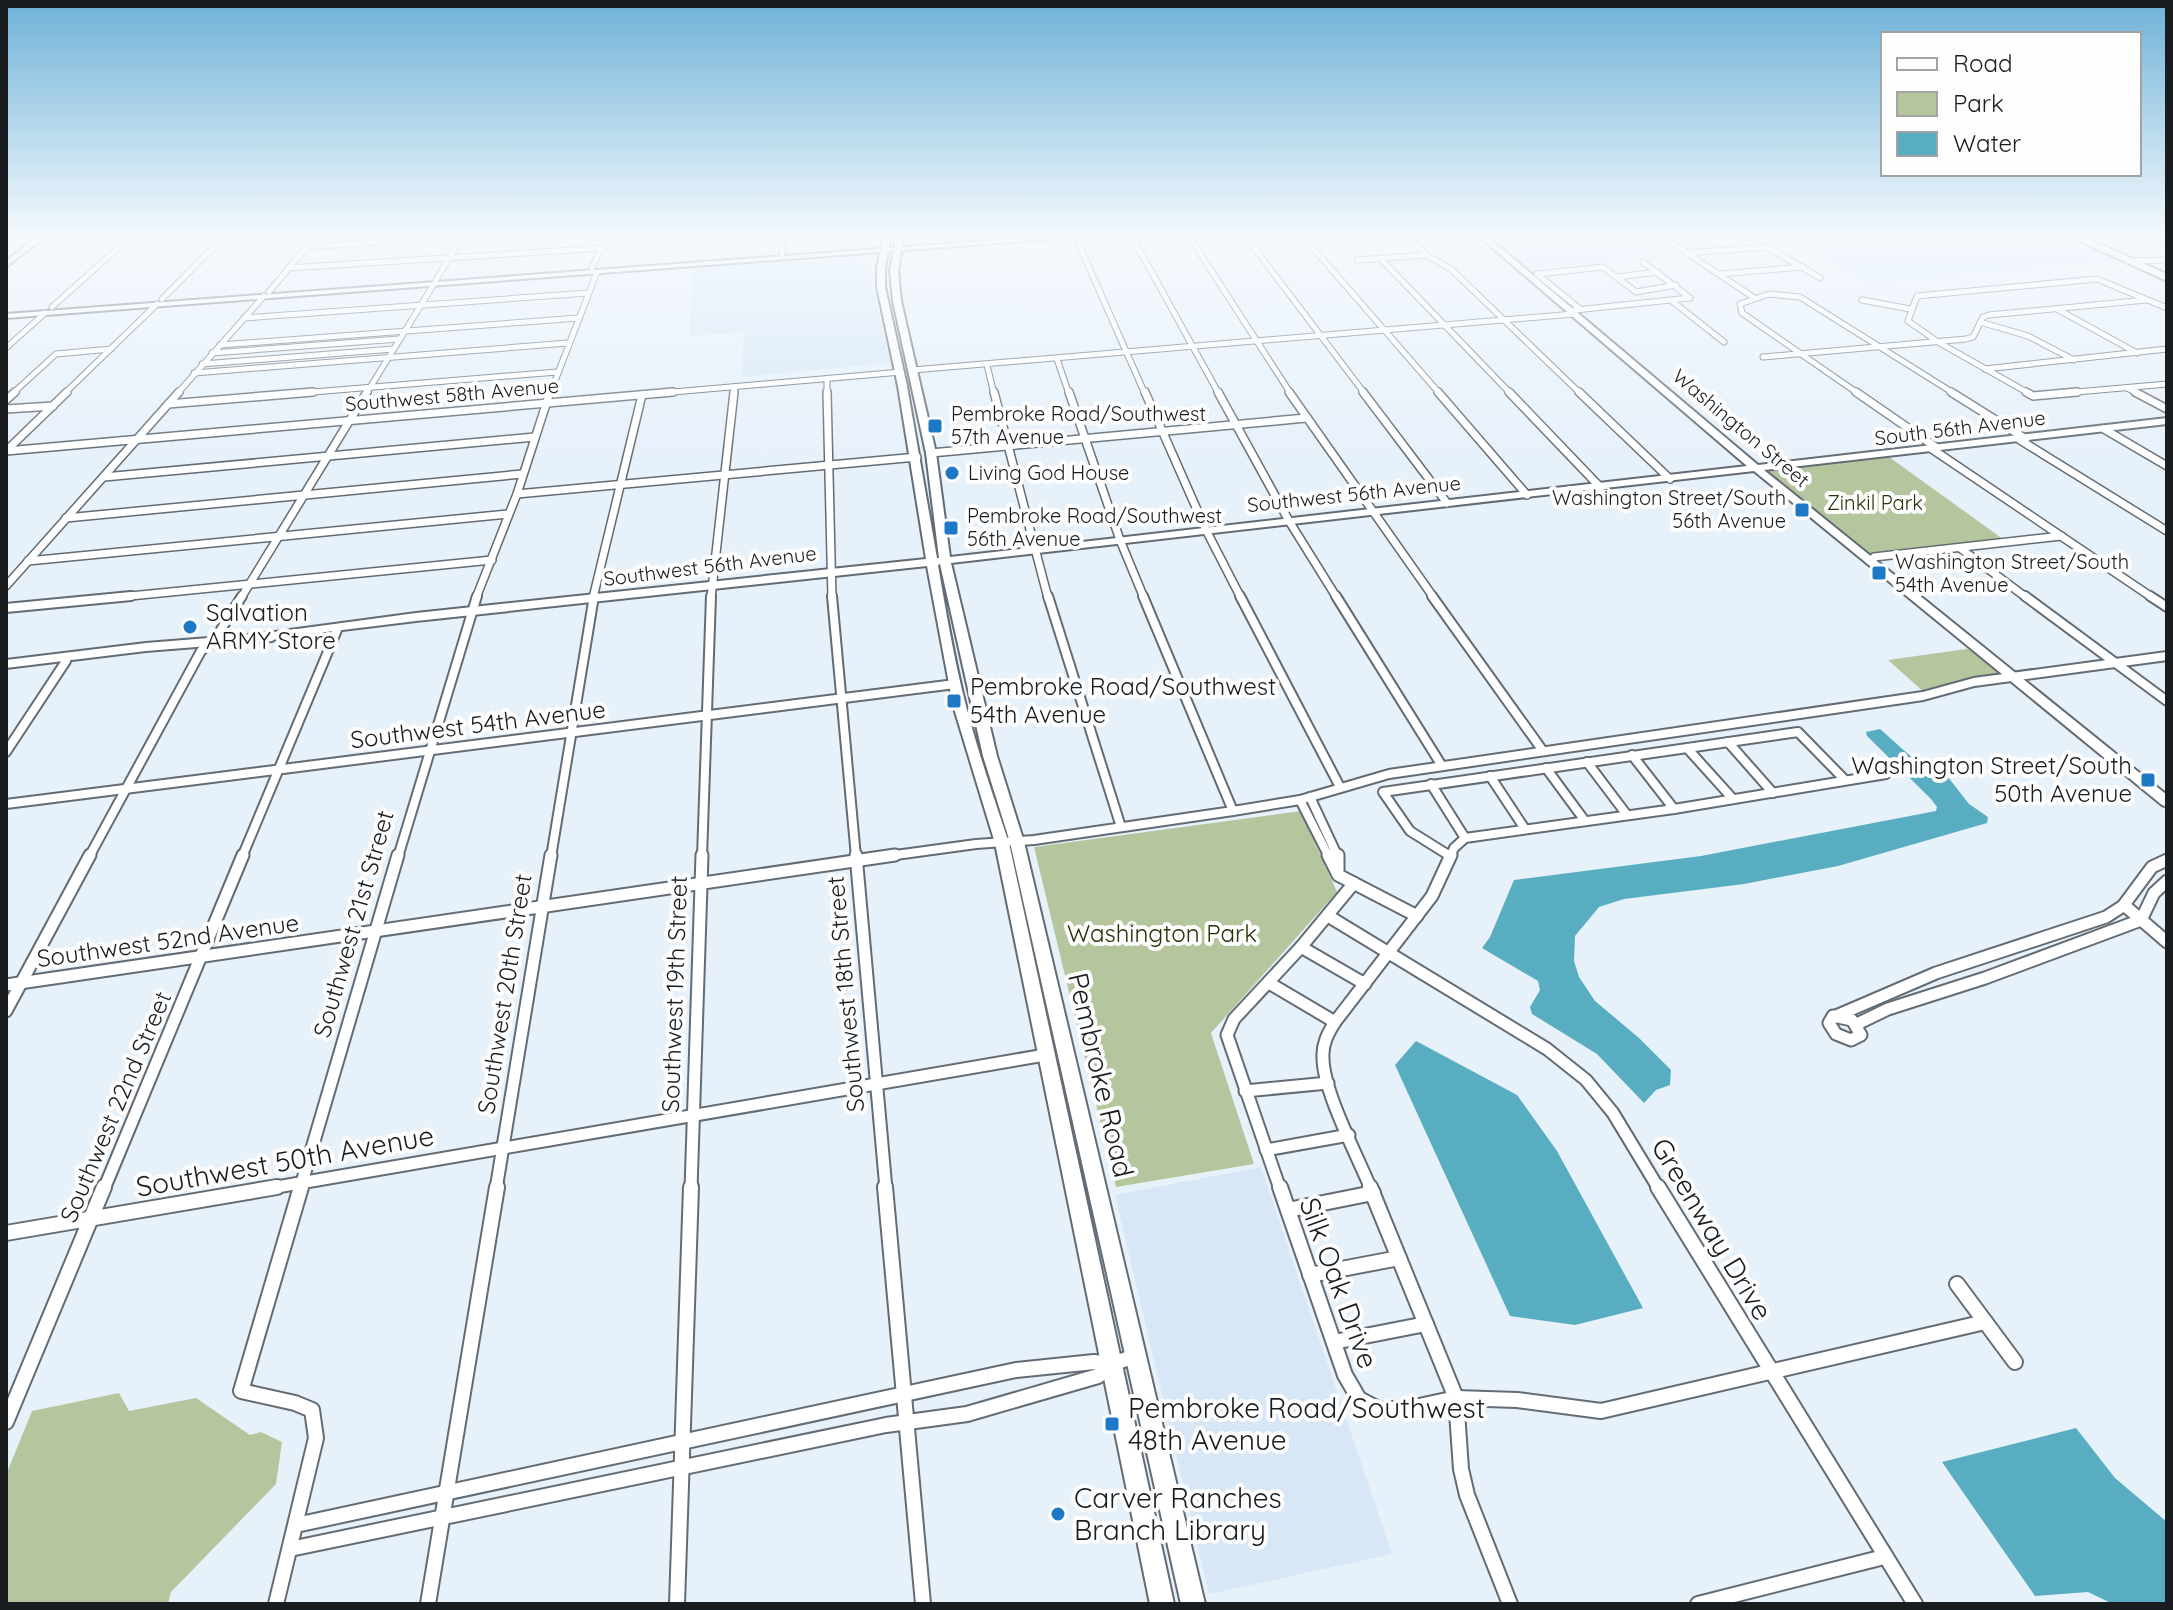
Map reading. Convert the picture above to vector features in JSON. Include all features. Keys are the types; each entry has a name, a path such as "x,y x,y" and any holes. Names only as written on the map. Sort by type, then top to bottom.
{"main road":[{"path":"6,313 75,308"},
{"path":"886,308 895,345 903,352 907,371 919,398 931,453 939,561"},
{"path":"899,308 911,423 939,561"},
{"name":"Washington Street","path":"1570,308 1757,469 2167,802"},
{"name":"South 56th Avenue","path":"1757,469 2167,421"},
{"path":"911,423 919,431 922,447 931,453"},
{"path":"917,457 926,463 929,480 934,485"},
{"name":"Southwest 56th Avenue","path":"265,636 1757,469"},
{"name":"Pembroke Road","path":"939,561 955,684 974,758 1009,842 1027,964 1045,1055 1164,1604"},
{"name":"Pembroke Road","path":"939,561 971,666 1009,842 1062,1040 1193,1604"},
{"name":"Southwest 56th Avenue","path":"6,666 431,617"},
{"path":"946,633 954,639 961,664 971,666"},
{"name":"Southwest 56th Avenue","path":"6,666 153,648"},
{"path":"955,684 966,690 974,717 984,726"},
{"path":"1027,964 1040,985 1050,1027 1062,1040"},
{"path":"1045,1055 1061,1073 1079,1148 1092,1169"}],"street":[{"path":"6,451 154,308"},
{"path":"6,586 140,439 253,308"},
{"path":"244,318 389,308"},
{"path":"6,1011 201,651 217,636 419,308"},
{"name":"Southwest 21st Street","path":"296,1525 316,1438 312,1410 298,1401 254,1397 241,1391 470,612 517,494 557,372 583,308"},
{"path":"1107,308 1206,530 1340,787"},
{"path":"1172,308 1289,521 1442,766"},
{"path":"1236,308 1371,512 1543,751 1923,696 1974,682 2167,656"},
{"path":"1301,308 1447,503"},
{"path":"1364,308 1527,495"},
{"path":"1428,308 1600,487"},
{"path":"1492,308 1670,479"},
{"path":"1571,308 1574,311"},
{"name":"Southwest 58th Avenue","path":"6,451 1505,320 1602,308"},
{"path":"1681,308 1724,342"},
{"path":"1741,308 1742,313 1934,449 2167,607"},
{"path":"1818,308 2167,531"},
{"path":"1905,308 1910,309 1908,321 1938,342 2033,396 2167,384"},
{"path":"1763,357 1973,337 1983,317 1989,315 2064,308"},
{"path":"2056,309 2137,353"},
{"path":"6,348 49,310"},
{"path":"220,345 579,318"},
{"path":"1980,322 2028,336 2074,360"},
{"path":"212,353 399,339"},
{"path":"194,373 568,343"},
{"path":"6,400 56,354 111,349"},
{"path":"202,364 393,349"},
{"path":"1985,369 2167,349"},
{"path":"1057,359 1120,540 1233,811"},
{"path":"987,365 1033,549 1121,827"},
{"path":"168,404 557,372"},
{"name":"Southwest 18th Street","path":"827,379 830,572 923,1604"},
{"name":"Southwest 19th Street","path":"677,1604 711,586 735,387"},
{"path":"2127,388 2167,409"},
{"name":"Southwest 20th Street","path":"428,1604 593,599 642,395"},
{"path":"6,409 53,406"},
{"path":"931,453 1306,418"},
{"path":"2104,429 2167,466"},
{"path":"104,477 535,437"},
{"path":"517,494 917,457"},
{"path":"66,518 522,474"},
{"path":"28,561 508,514"},
{"path":"1871,561 1874,557 2061,536"},
{"path":"1960,548 2167,701"},
{"path":"6,608 492,560"},
{"name":"Southwest 22nd Street","path":"6,1422 337,630"},
{"path":"6,752 66,661"},
{"name":"Southwest 54th Avenue","path":"6,804 955,684"},
{"path":"1450,856 1416,839 1406,830 1383,792 1798,732 1845,780"},
{"path":"1728,742 1773,793"},
{"path":"1687,748 1733,799"},
{"name":"Southwest 52nd Avenue","path":"6,985 855,861 1233,811 1305,798 1371,777 1543,751"},
{"path":"1632,755 1674,809"},
{"path":"1587,762 1627,815"},
{"path":"1546,768 1585,821"},
{"path":"1510,1604 1467,1495 1461,1469 1456,1398 1328,1083 1321,1052 1335,1022 1432,896 1450,856 1465,838 1674,809 1886,774"},
{"path":"1490,776 1525,829"},
{"path":"1431,784 1465,838"},
{"path":"1305,798 1338,875 1417,916"},
{"path":"1836,1016 1848,1018 1857,1024 1861,1031 1859,1037 1851,1040 1841,1037 1830,1026 1830,1019 1836,1016 1936,973 2106,917 2124,905 2143,874 2160,861 2167,860"},
{"path":"1857,1024 1879,1011 1983,978 2026,959 2141,920 2161,884 2167,881"},
{"name":"Silk Oak Drive","path":"1354,883 1229,1028 1228,1042 1351,1389 1369,1406 1393,1411 1456,1398 1517,1400 1601,1411 1985,1322"},
{"path":"2124,905 2167,942"},
{"name":"Greenway Drive","path":"1328,916 1391,952 1488,1016 1547,1049 1586,1080 1613,1113 1915,1604"},
{"path":"1301,947 1365,984"},
{"path":"1269,983 1335,1022"},
{"name":"Southwest 50th Avenue","path":"6,1233 1045,1055"},
{"path":"1245,1091 1286,1084 1328,1083"},
{"path":"1266,1150 1349,1135"},
{"path":"1288,1210 1373,1193"},
{"path":"1310,1275 1399,1258"},
{"path":"1957,1284 2015,1362"},
{"path":"1334,1342 1426,1324"},
{"path":"290,1549 886,1425 906,1425 999,1405 1098,1376 1112,1364 1135,1356"},
{"path":"276,1604 296,1525 447,1490 683,1443 1016,1370 1094,1362 1112,1364"},
{"path":"1698,1604 1884,1557"}],"shaded area":[{"path":"691,308 877,308 890,363 742,377 744,332 690,336"},
{"path":"1261,1167 1392,1554 1209,1594 1115,1195"}],"green space":[{"name":"Zinkil Park","path":"1889,457 2003,539 1866,554 1767,474 1770,470"},
{"path":"1973,648 1998,669 2000,675 1925,693 1888,660"},
{"name":"Washington Park","path":"1301,811 1337,892 1211,1033 1254,1164 1116,1187 1034,847"},
{"path":"119,1393 129,1411 196,1398 250,1435 261,1432 282,1442 276,1484 171,1592 168,1604 6,1604 6,1475 32,1411"}],"water":[{"path":"1880,729 1925,769 1948,777 1969,804 1988,817 1987,823 1838,866 1744,884 1624,899 1599,907 1575,936 1574,961 1579,977 1595,1001 1671,1070 1670,1085 1656,1090 1644,1103 1597,1054 1532,1014 1530,1007 1540,990 1538,981 1482,948 1490,937 1514,880 1701,856 1936,811 1937,807 1931,799 1867,736 1866,732"},
{"path":"1416,1041 1517,1095 1557,1151 1643,1308 1575,1325 1510,1316 1395,1065"},
{"path":"2076,1428 2115,1478 2167,1522 2167,1604 2113,1604 2088,1592 2035,1596 1942,1462"}],"place":[{"name":"Pembroke Road/Southwest 57th Avenue","path":"935,426"},
{"name":"Living God House","path":"952,473"},
{"name":"Washington Street/South 56th Avenue","path":"1802,510"},
{"name":"Pembroke Road/Southwest 56th Avenue","path":"951,528"},
{"name":"Washington Street/South 54th Avenue","path":"1879,573"},
{"name":"Salvation ARMY Store","path":"190,627"},
{"name":"Pembroke Road/Southwest 54th Avenue","path":"954,701"},
{"name":"Washington Street/South 50th Avenue","path":"2148,780"},
{"name":"Pembroke Road/Southwest 48th Avenue","path":"1112,1424"},
{"name":"Carver Ranches Branch Library","path":"1058,1514"}]}
